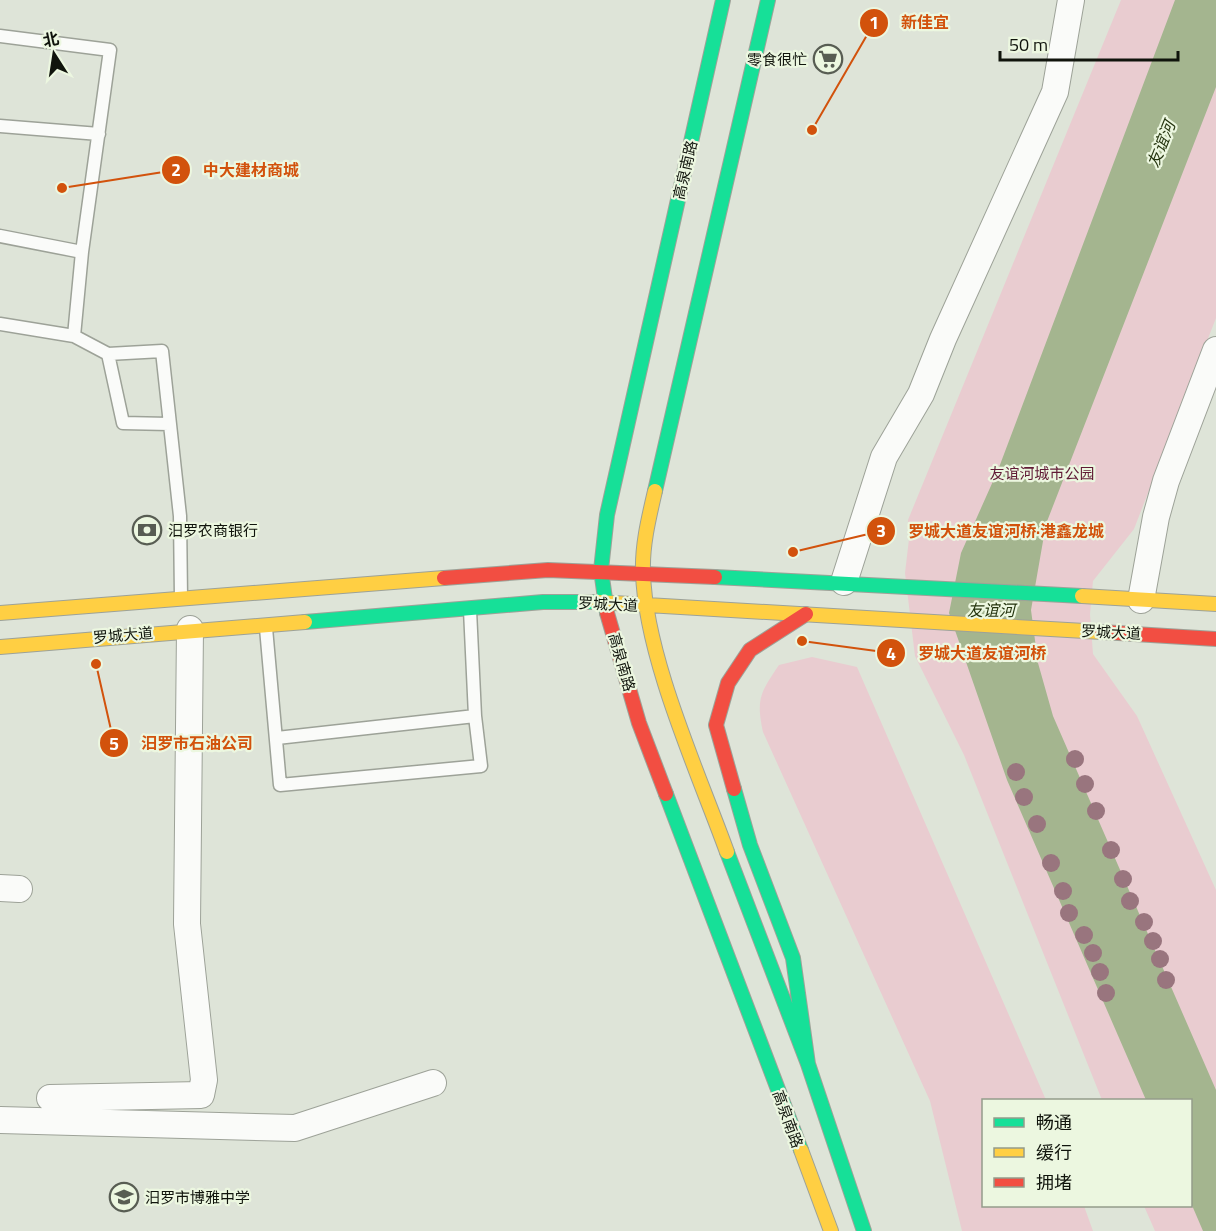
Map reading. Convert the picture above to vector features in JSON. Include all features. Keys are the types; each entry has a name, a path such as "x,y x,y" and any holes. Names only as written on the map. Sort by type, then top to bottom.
{"main road":[{"name":"高泉南路","path":"723,0 607,515 601,570 604,602 639,723 670,809 725,945 831,1231"},
{"path":"768,0 650,514 643,572 647,606 662,668 741,892 808,1064 864,1231"},
{"name":"罗城大道","path":"0,613 548,570 601,570 844,582 1216,604"},
{"name":"罗城大道","path":"0,647 190,629 543,602 604,602 1216,639"},
{"path":"806,615 750,650 728,683 716,725 750,845 793,958 808,1064"}],"street":[{"path":"844,582 884,457 921,394 943,339 1055,92 1071,0"},
{"path":"1139,599 1166,481 1216,350"},
{"path":"50,1098 201,1095 204,1080 187,924 190,629"},
{"path":"0,1119 295,1128 433,1083"}],"lane":[{"path":"0,36 110,50 82,252 74,336"},
{"path":"0,126 99,134"},
{"path":"0,236 82,252"},
{"path":"0,324 74,336 108,354 162,351 180,516 181,599"},
{"path":"108,354 123,423 169,424"},
{"path":"266,623 280,785 481,766 475,716 470,608"},
{"path":"277,738 475,716"}],"green space":[{"name":"友谊河城市公园","path":"1121,0 1216,0 1216,318 1134,529 1093,581 1090,614 1093,654 1137,716 1216,890 1216,1231 1155,1231 1144,1207 1192,1207 1192,1099 1102,1099 964,755 915,656 905,573 909,539 908,520"},
{"path":"812,657 857,667 1046,1099 982,1099 982,1207 1084,1207 1093,1231 962,1231 930,1101 763,732 760,712 761,697 779,665"}],"water":[{"name":"友谊河","path":"1175,0 1216,0 1216,87 1046,524 1031,610 1038,663 1053,716 1216,1090 1216,1231 1203,1231 1192,1205 1192,1099 1146,1099 1007,780 949,613 961,553 998,470"}],"traffic: fast":[{"path":"607,613 601,570 607,515 723,0"},
{"path":"655,491 768,0"},
{"path":"715,577 1082,596"},
{"path":"305,622 543,602 597,602"},
{"path":"734,789 750,845 793,958 808,1064"},
{"path":"666,794 801,1150"},
{"path":"727,852 808,1064 864,1231"}],"traffic: slow":[{"path":"655,491 646,531 643,562 646,605 653,640 675,714 727,852"},
{"path":"0,613 444,578"},
{"path":"1082,596 1216,604"},
{"path":"597,602 1102,632"},
{"path":"0,647 305,622"},
{"path":"801,1150 831,1231"}],"traffic: jam":[{"path":"444,578 548,570 715,577"},
{"path":"607,613 639,723 666,794"},
{"path":"734,789 716,725 728,683 750,650 806,614"},
{"path":"1102,632 1216,639"}],"place":[{"name":"零食很忙","path":"828,59"},
{"name":"新佳宜","path":"812,130"},
{"name":"中大建材商城","path":"62,188"},
{"name":"汨罗农商银行","path":"147,530"},
{"name":"罗城大道友谊河桥·港鑫龙城","path":"793,552"},
{"name":"罗城大道友谊河桥","path":"802,641"},
{"name":"汨罗市石油公司","path":"96,664"},
{"name":"汨罗市博雅中学","path":"124,1197"}]}
